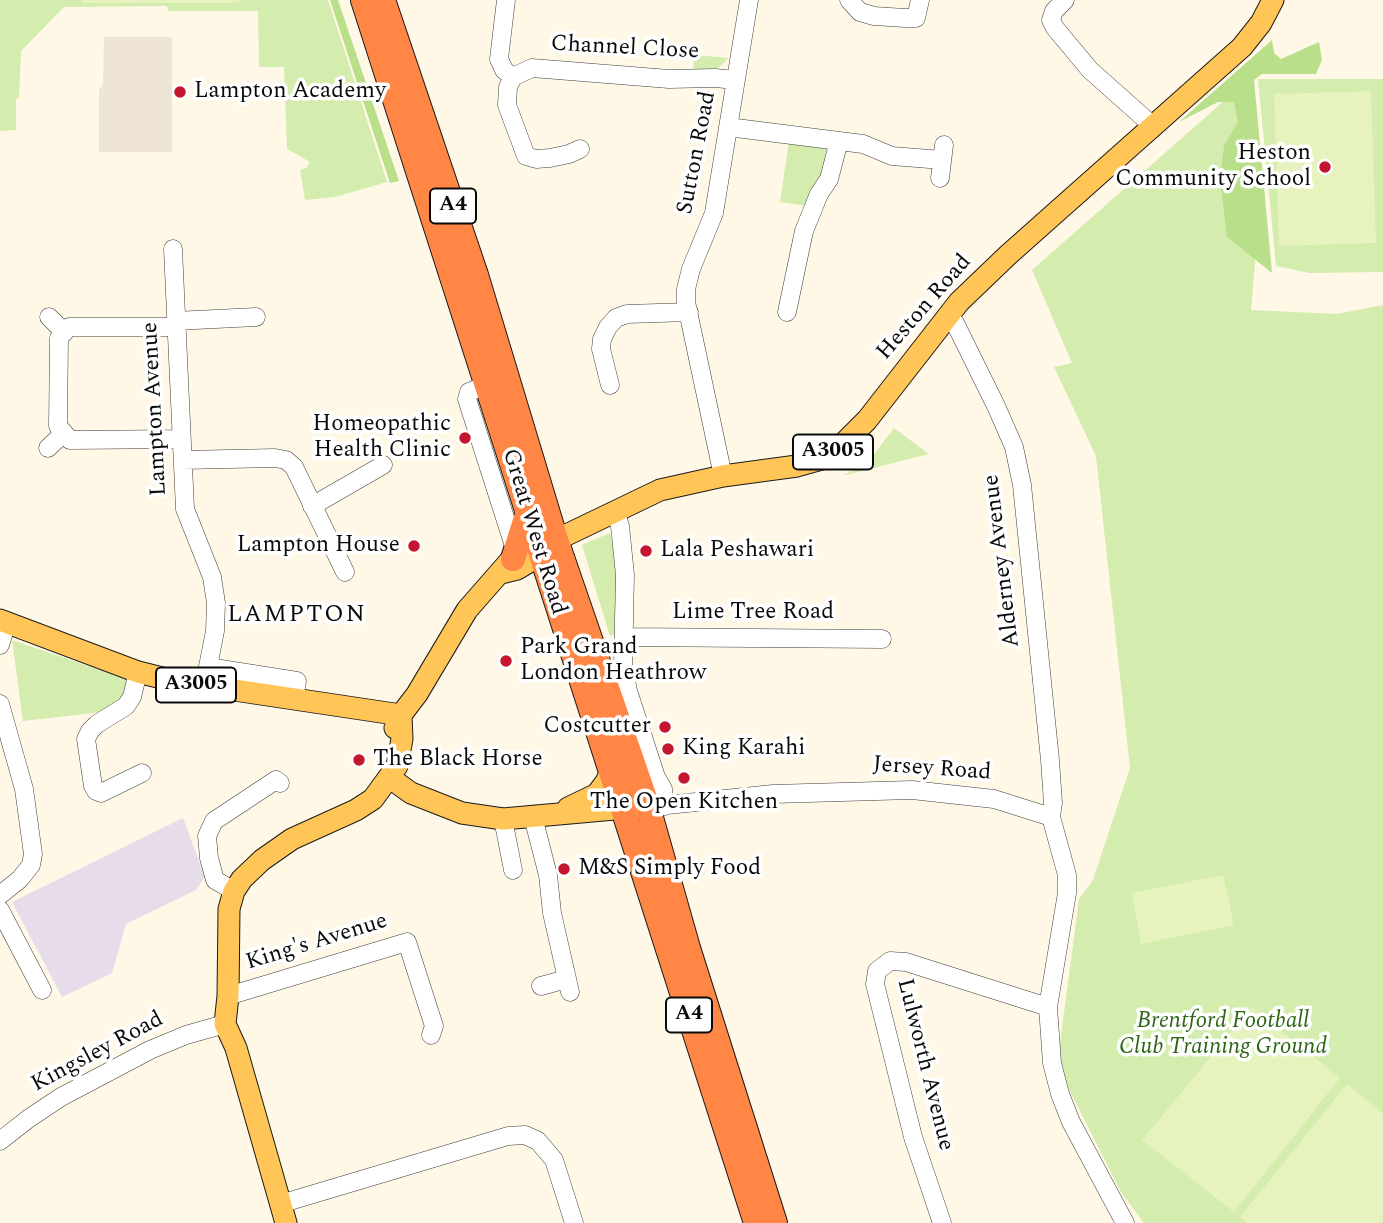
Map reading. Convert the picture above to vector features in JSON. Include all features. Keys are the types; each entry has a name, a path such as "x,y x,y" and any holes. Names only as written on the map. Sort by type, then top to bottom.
{"highway":[{"name":"Great West Road","path":"363,0 480,387 528,511 548,545 617,697 640,807 756,1223"},
{"name":"Great West Road","path":"383,0 476,275 610,773 640,807 688,948 775,1223"},
{"path":"510,560 524,529 528,511"}],"main road":[{"name":"Heston Road","path":"548,545 660,490 723,476 797,466 822,459 837,450 867,420 948,314 1008,255 1242,47 1261,23 1273,0"},
{"name":"A3005","path":"390,778 387,764 389,749 401,716 467,610 510,560 548,545"},
{"name":"A3005","path":"4,621 138,672 206,677 294,699 401,716"},
{"path":"560,812 597,794 610,773"},
{"path":"283,1213 236,1048 225,1024 229,909 234,891 242,879 262,860 292,839 356,810 373,799 390,778"},
{"name":"Jersey Road","path":"390,778 411,793 462,813 503,818 640,807"}],"street":[{"path":"506,0 499,59 504,70 513,76 508,86 507,105 526,156 536,159 550,158 580,149"},
{"name":"Sutton Road","path":"723,476 688,312 686,283 714,213 749,0"},
{"path":"849,0 860,12 905,19 916,18 920,0"},
{"path":"1065,0 1054,11 1051,20 1055,29 1090,70 1153,126"},
{"name":"Channel Close","path":"513,76 532,68 669,79 736,80"},
{"path":"728,127 863,144 892,156 942,161"},
{"path":"787,312 804,230 819,194 829,179 839,141"},
{"name":"Lampton Avenue","path":"173,249 185,509 212,577 216,603 216,624 206,677"},
{"path":"610,385 601,349 602,339 616,318 627,314 688,312"},
{"name":"Alderney Avenue","path":"948,314 996,406 1014,447 1019,472 1050,760 1053,803 1051,817"},
{"path":"50,317 64,332"},
{"path":"181,439 70,440 58,426 58,338 69,327 176,324 256,317"},
{"name":"Great West Road","path":"480,387 469,393 467,400 510,560"},
{"path":"48,448 64,433"},
{"path":"183,460 286,460 294,467 345,572"},
{"path":"312,506 383,465"},
{"path":"615,511 620,526 625,575 624,666 617,697"},
{"path":"0,645 4,621"},
{"name":"Lime Tree Road","path":"624,637 883,639"},
{"path":"138,672 132,697 126,706 97,724 86,738 96,791 101,793 142,773"},
{"path":"0,704 24,789 33,854 31,865 20,879 0,895"},
{"path":"234,891 215,880 207,836 214,821 276,780 280,783"},
{"name":"Jersey Road","path":"640,807 824,791 930,791 994,799 1051,817"},
{"path":"533,817 548,875 551,913 568,985 541,986"},
{"path":"1051,817 1067,874 1067,893 1048,1007 1051,1052 1060,1094 1071,1122 1125,1223"},
{"path":"503,818 513,870"},
{"path":"0,910 42,990"},
{"name":"King's Avenue","path":"228,996 407,942 434,1026 432,1035"},
{"name":"Lulworth Avenue","path":"942,1223 910,1125 875,984 877,971 890,961 906,962 1048,1007"},
{"name":"Kingsley Road","path":"0,1140 61,1097 150,1050 186,1035 225,1024"},
{"path":"283,1213 509,1136 525,1135 538,1141 554,1160 574,1223"}],"shaded area":[{"path":"104,37 172,37 172,152 99,152 99,89 103,86"},
{"path":"183,818 205,877 196,890 126,924 112,973 62,997 12,902"}],"green space":[{"path":"0,0 328,0 387,182 335,197 305,200 300,170 306,168 310,162 287,149 284,67 259,67 258,11 168,11 167,6 64,7 21,51 16,130 0,131"},
{"path":"82,0 240,0 238,3 83,3"},
{"path":"330,0 338,0 399,181 390,183"},
{"path":"1272,40 1274,53 1281,59 1319,42 1322,60 1316,74 1262,74 1254,80 1272,273 1227,237 1220,179 1224,146 1238,122 1234,102 1218,102 1179,122"},
{"path":"694,55 729,58 718,68 693,71"},
{"name":"Heston Community School","path":"1258,79 1383,79 1383,272 1309,273 1276,266"},
{"name":"Brentford Football Club Training Ground","path":"1242,85 1256,251 1251,310 1337,314 1383,305 1383,1223 1144,1223 1121,1192 1057,1066 1079,899 1093,880 1130,768 1096,456 1054,367 1072,363 1032,270"},
{"path":"1371,91 1376,243 1279,246 1274,94"},
{"path":"789,141 827,145 822,174 807,206 780,202"},
{"path":"894,428 929,454 842,476 868,462"},
{"path":"610,533 618,570 616,634 610,636 582,545"},
{"path":"12,640 132,681 128,696 110,711 23,721"},
{"path":"1223,875 1234,925 1141,944 1132,893"},
{"path":"1252,1007 1340,1078 1234,1212 1142,1140"},
{"path":"1347,1084 1383,1113 1381,1223 1247,1223 1240,1217"}],"place":[{"name":"Lampton Academy","path":"180,92"},
{"name":"Heston Community School","path":"1325,167"},
{"name":"Homeopathic Health Clinic","path":"465,438"},
{"name":"Lampton House","path":"414,546"},
{"name":"Lala Peshawari","path":"646,551"},
{"name":"Park Grand London Heathrow","path":"506,661"},
{"name":"Costcutter","path":"665,727"},
{"name":"King Karahi","path":"668,749"},
{"name":"The Black Horse","path":"359,760"},
{"name":"The Open Kitchen","path":"684,778"},
{"name":"M&S Simply Food","path":"564,869"}],"district":[{"name":"LAMPTON","path":"297,616"}]}
